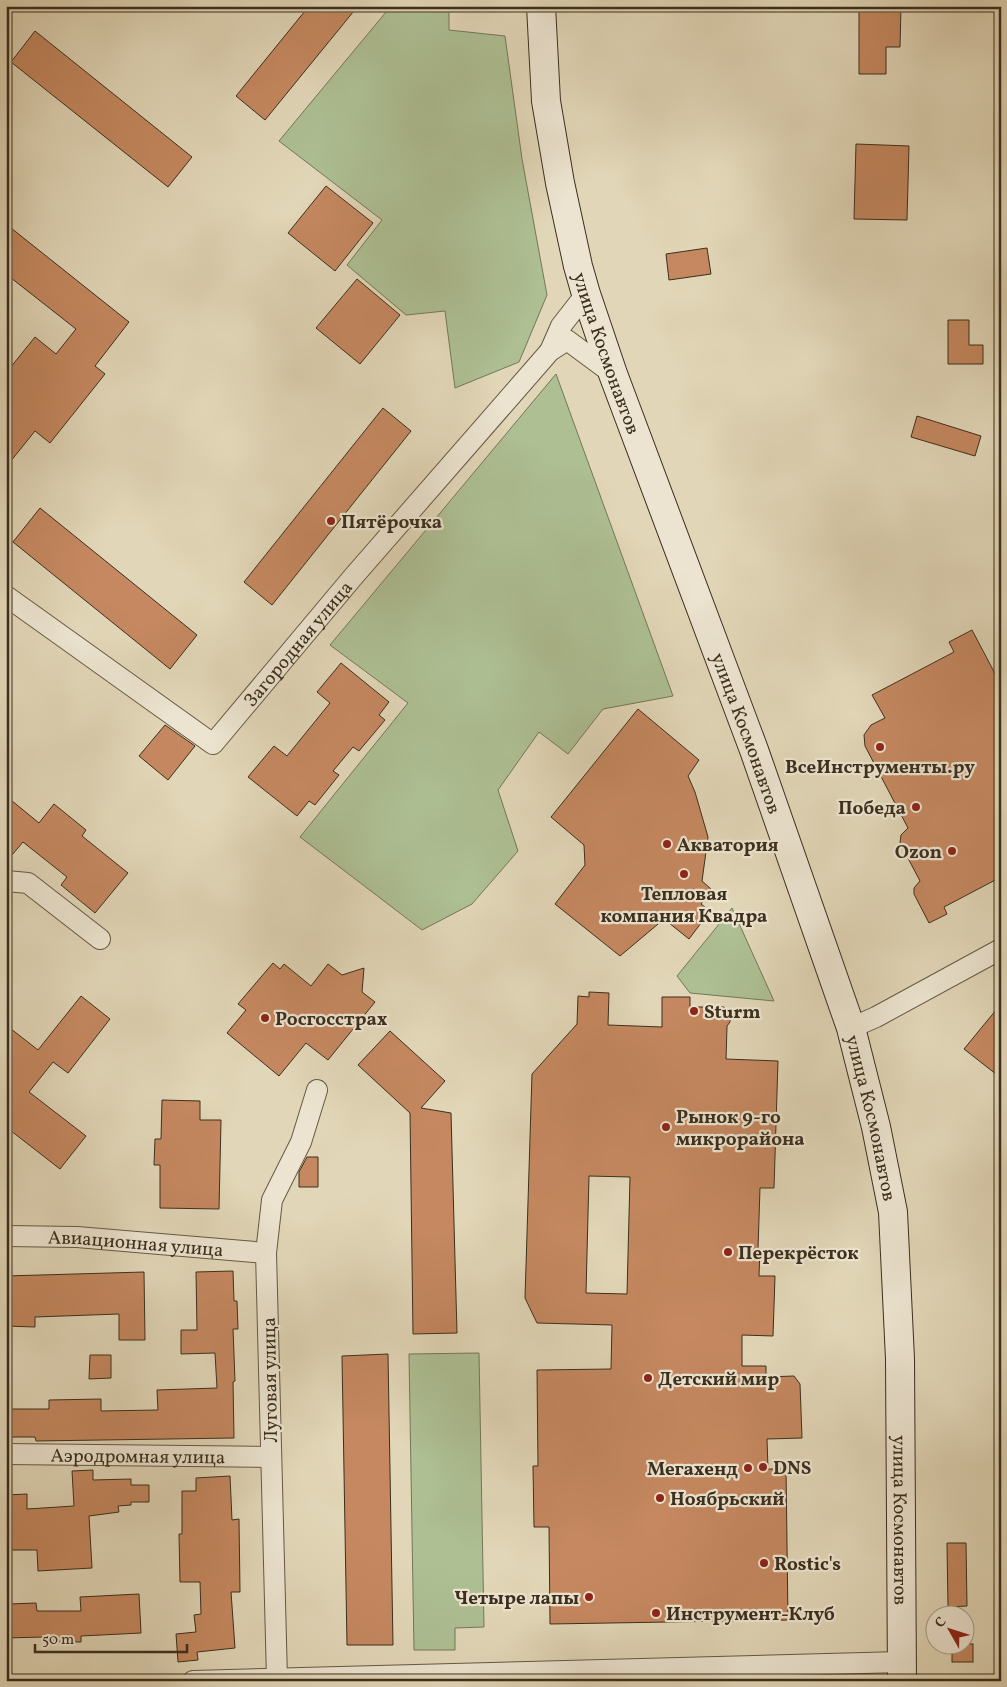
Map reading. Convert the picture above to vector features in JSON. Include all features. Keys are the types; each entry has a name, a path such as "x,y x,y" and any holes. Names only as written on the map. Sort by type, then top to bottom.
{"main road":[{"name":"улица Космонавтов","path":"541,6 548,110 560,184 586,294 613,374 754,750 851,1028 876,1127 893,1212 900,1359 902,1672"}],"street":[{"name":"Загородная улица","path":"550,351 561,326 586,294"},
{"name":"Загородная улица","path":"6,596 213,744 352,577 550,351 567,340 613,374"},
{"path":"6,880 28,883 100,940"},
{"path":"851,1028 876,1017 1001,949"},
{"name":"Луговая улица","path":"277,1679 266,1253 272,1200 301,1142 317,1090"},
{"name":"Авиационная улица","path":"6,1236 77,1237 266,1253"},
{"name":"Аэродромная улица","path":"6,1454 271,1457"},
{"path":"193,1681 902,1672"}],"green space":[{"path":"391,6 449,6 449,30 505,36 522,159 547,295 519,362 455,388 445,311 406,315 347,265 382,220 279,141"},
{"path":"556,374 673,696 603,709 568,754 539,732 498,790 518,851 472,904 422,930 300,837 408,703 330,645"},
{"path":"732,908 774,1001 690,993 677,976"},
{"path":"479,1353 484,1627 455,1628 455,1650 414,1650 409,1354"}],"building":[{"path":"309,6 358,6 265,120 236,96"},
{"path":"859,6 901,6 900,47 886,47 886,74 859,74"},
{"path":"35,31 192,157 168,187 11,62"},
{"path":"856,144 909,146 907,220 854,219"},
{"path":"326,186 373,223 335,271 288,233"},
{"path":"6,224 129,322 95,366 105,374 50,443 35,431 6,467 6,373 35,337 56,354 76,329 6,274"},
{"path":"707,248 711,274 669,280 666,254"},
{"path":"357,279 400,315 360,364 316,328"},
{"path":"948,320 969,320 969,345 983,345 983,364 948,364"},
{"path":"383,408 411,431 272,605 244,582"},
{"path":"917,416 981,436 975,456 911,437"},
{"path":"40,508 197,635 170,669 13,542"},
{"path":"972,630 1001,685 1001,877 944,907 947,914 929,923 914,894 914,888 920,881 900,843 901,835 908,828 865,746 864,735 871,725 885,718 872,695 954,652 949,642"},
{"path":"341,663 389,702 379,715 385,720 359,751 353,747 333,771 339,775 315,805 309,801 297,816 248,777 274,746 287,756 330,703 317,692"},
{"path":"638,709 699,760 688,776 695,792 708,837 702,881 711,889 701,904 710,911 689,939 664,919 620,956 555,904 585,865 584,845 551,817"},
{"path":"165,725 195,746 168,780 139,756"},
{"path":"6,796 39,823 54,804 86,830 82,836 128,873 95,913 61,885 67,877 23,842 6,862"},
{"path":"273,963 280,969 284,964 311,986 328,964 342,975 364,968 362,992 375,1002 328,1060 306,1043 279,1076 227,1033 246,1010 238,1004"},
{"path":"589,992 609,993 608,1025 662,1027 662,997 690,997 690,1007 724,1007 730,1014 730,1022 727,1026 726,1059 778,1061 774,1188 760,1188 758,1249 760,1249 759,1276 775,1276 773,1336 742,1335 742,1366 766,1366 766,1377 794,1376 800,1384 802,1438 767,1439 768,1469 786,1469 788,1620 550,1624 549,1527 534,1527 533,1466 538,1466 537,1370 611,1369 612,1325 537,1323 525,1298 532,1074 577,1024 578,996 589,997","holes":["589,1176 630,1177 627,1294 586,1293"]},
{"path":"81,996 110,1019 68,1073 53,1062 29,1092 86,1136 60,1169 6,1127 6,1025 38,1050"},
{"path":"1001,1004 1001,1078 964,1049"},
{"path":"390,1031 445,1081 421,1108 451,1113 457,1333 413,1334 410,1113 358,1065"},
{"path":"162,1100 200,1101 200,1120 221,1120 219,1209 160,1208 160,1165 154,1165 155,1139 161,1139"},
{"path":"307,1157 318,1157 318,1187 299,1187 299,1172"},
{"path":"233,1271 234,1301 237,1301 238,1329 233,1329 235,1381 233,1382 234,1438 36,1441 35,1437 6,1437 6,1409 49,1409 49,1400 101,1399 101,1411 158,1410 157,1390 217,1388 215,1353 181,1354 181,1330 197,1330 196,1272"},
{"path":"144,1272 145,1340 119,1340 119,1314 35,1317 35,1327 6,1326 6,1276"},
{"path":"388,1354 393,1645 347,1645 342,1356"},
{"path":"90,1355 111,1355 111,1378 89,1379"},
{"path":"93,1470 93,1480 131,1479 131,1485 149,1485 149,1502 131,1502 131,1505 118,1506 119,1512 89,1516 92,1568 38,1571 37,1550 6,1550 6,1495 27,1494 27,1509 74,1506 72,1471"},
{"path":"230,1476 232,1520 239,1519 240,1592 231,1592 235,1648 197,1652 198,1660 178,1662 176,1634 196,1632 194,1615 201,1614 200,1582 180,1582 179,1534 182,1534 182,1491 196,1491 196,1478"},
{"path":"947,1543 966,1543 967,1604 948,1604"},
{"path":"139,1594 141,1633 81,1636 81,1642 43,1642 43,1637 6,1638 6,1612 11,1612 10,1604 36,1603 37,1611 81,1611 80,1597"},
{"path":"952,1654 973,1654 973,1662 952,1662"}],"place":[{"name":"Пятёрочка","path":"331,521"},
{"name":"ВсеИнструменты.ру","path":"880,747"},
{"name":"Победа","path":"916,807"},
{"name":"Акватория","path":"667,844"},
{"name":"Ozon","path":"952,851"},
{"name":"Тепловая компания Квадра","path":"684,874"},
{"name":"Sturm","path":"694,1011"},
{"name":"Росгосстрах","path":"265,1018"},
{"name":"Рынок 9-го микрорайона","path":"666,1127"},
{"name":"Перекрёсток","path":"728,1252"},
{"name":"Детский мир","path":"648,1378"},
{"name":"DNS","path":"763,1467"},
{"name":"Мегахенд","path":"748,1468"},
{"name":"Ноябрьский","path":"660,1498"},
{"name":"Rostic's","path":"764,1563"},
{"name":"Четыре лапы","path":"589,1597"},
{"name":"Инструмент-Клуб","path":"656,1613"}]}
